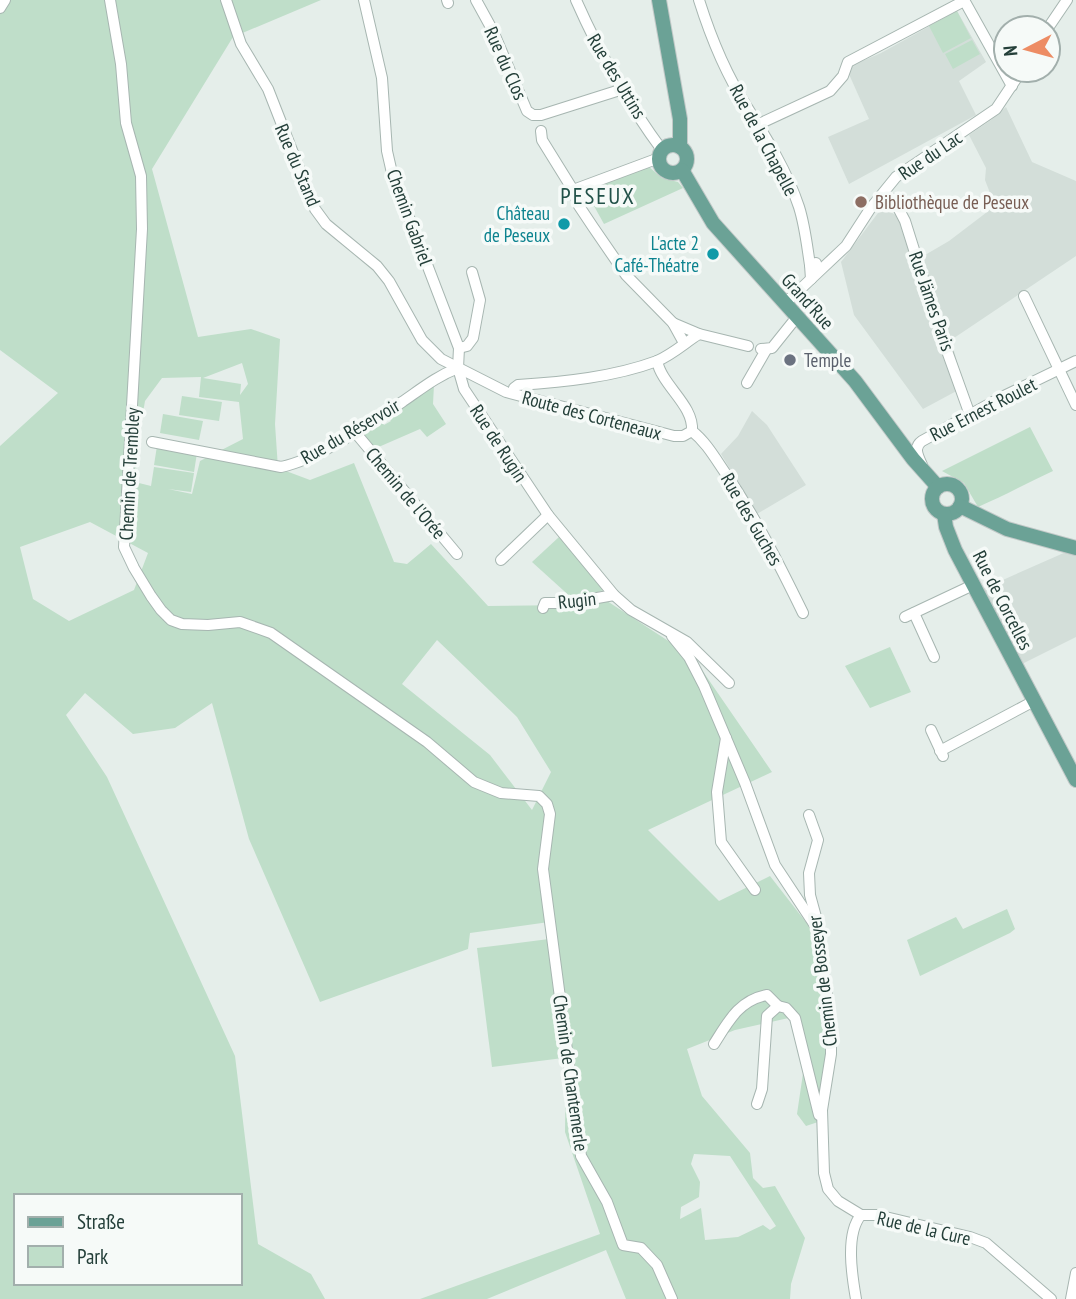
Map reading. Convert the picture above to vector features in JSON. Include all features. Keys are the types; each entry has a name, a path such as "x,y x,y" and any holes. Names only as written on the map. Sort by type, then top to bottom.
{"main road":[{"path":"659,0 680,119 680,147 687,158 682,170 666,172 660,165 660,154 671,146 680,147"},
{"name":"Grand'Rue","path":"682,170 706,215 862,390 938,487"},
{"path":"947,484 957,487 962,496 960,506 953,512 944,514 936,509 932,500 938,487 947,484"},
{"path":"960,506 1007,528 1076,548"},
{"name":"Rue de Corcelles","path":"944,514 950,538 973,585 1076,780"}],"street":[{"path":"0,8 5,0"},
{"name":"Chemin de Trembley","path":"110,0 121,64 126,123 141,176 142,229 124,547 134,568 161,610 171,620 182,624 208,625 240,622 271,633 427,742 474,782 501,793 539,796 547,804 550,814"},
{"name":"Rue du Stand","path":"226,0 241,44 268,89 315,209 326,224 377,266 389,281 422,340 440,359 458,368"},
{"name":"Chemin Gabriel","path":"364,0 382,78 387,151 392,173 459,348 458,368"},
{"name":"Rue du Clos","path":"476,0 494,31 527,111 533,115 623,89"},
{"name":"Rue des Uttins","path":"576,0 589,29 660,154"},
{"name":"Rue de la Chapelle","path":"699,0 716,46 746,106 778,158 797,201 811,279"},
{"path":"1073,0 1076,6"},
{"path":"759,124 830,91 843,76 848,62 964,1 1012,86"},
{"name":"Rue du Lac","path":"811,279 846,246 896,177 996,109 1012,86"},
{"path":"541,131 542,140 573,190 586,217 626,275 673,323 684,343"},
{"path":"573,190 660,154"},
{"name":"Rue Jämes Paris","path":"883,194 894,200 905,221 970,415"},
{"path":"810,265 829,261"},
{"name":"Chemin Gabriel","path":"459,348 467,345 473,338 480,300 471,272"},
{"path":"782,303 811,279"},
{"path":"1024,296 1076,405"},
{"path":"747,383 763,349 772,348 796,318"},
{"path":"673,323 699,334 748,346"},
{"path":"514,388 518,385 553,383 619,372 657,361 699,334"},
{"name":"Route des Corteneaux","path":"458,368 506,392 674,436 683,436 692,431 692,422 663,376 657,361"},
{"name":"Rue Ernest Roulet","path":"925,472 918,454 918,444 1076,361"},
{"name":"Rue du Réservoir","path":"152,442 281,467 301,463 440,375 458,368"},
{"name":"Rue de Rugin","path":"458,368 464,389 548,514 614,595 631,610 687,642 729,683"},
{"name":"Chemin de l'Orée","path":"354,431 457,555"},
{"name":"Rue des Guches","path":"692,431 701,438 739,493 772,550 803,613"},
{"path":"501,560 548,514"},
{"path":"934,657 909,615 973,585"},
{"name":"Rugin","path":"543,608 545,603 569,603 614,595"},
{"name":"Rue de Rugin","path":"665,629 689,657 705,687 775,865 817,929"},
{"path":"931,730 942,754 1034,701"},
{"path":"726,738 717,792 721,842 755,890"},
{"name":"Chemin de Chantemerle","path":"550,814 543,869 581,1156 607,1202 623,1245 641,1248 657,1265 673,1299"},
{"name":"Chemin de Bosseyer","path":"809,815 818,840 809,873 810,895 831,1024 831,1054 822,1110 824,1173 828,1189 838,1201 861,1215"},
{"path":"714,1044 738,1009 753,997 767,995 778,1006 786,1008 795,1018 822,1129"},
{"path":"757,1104 762,1089 767,1016 778,1006"},
{"name":"Rue de la Cure","path":"856,1299 851,1255 855,1224 861,1215 877,1215 986,1243 1051,1299"},
{"path":"1071,1299 1076,1273"}],"shaded area":[{"path":"957,11 986,62 959,81 976,115 849,184 828,137 869,119 848,72 851,66 881,53"},
{"path":"1006,107 1032,162 1076,181 1076,256 951,340 964,387 923,409 854,315 841,262 883,210 905,221 917,255 925,255 949,241 995,206 985,180 986,168 969,135"},
{"path":"752,411 767,425 806,485 757,514 721,454 738,436"},
{"path":"1066,552 1076,555 1076,637 1022,664 980,590"}],"green space":[{"path":"0,0 321,0 233,37 152,169 198,337 251,329 280,339 275,424 278,468 310,480 354,463 394,562 407,564 431,544 488,606 571,605 607,601 693,657 772,772 648,830 719,901 770,876 812,930 828,1053 818,1122 806,1126 797,1114 805,1060 793,1017 735,1030 687,1049 702,1096 750,1153 753,1178 763,1188 775,1186 805,1238 791,1284 790,1299 626,1299 606,1250 487,1299 420,1299 600,1234 565,1132 566,1058 549,922 470,933 468,949 320,1002 249,839 212,703 175,728 133,734 85,693 66,715 107,777 235,1056 258,1244 311,1274 325,1299 0,1299 0,446 58,393 0,350","holes":["242,363 248,384 240,395 241,384 203,378","201,377 199,397 239,402 243,439 200,461 192,494 168,489 191,492 194,473 154,467 151,486 139,483 135,460 145,401 162,378","90,522 148,553 134,590 69,621 33,599 20,547","437,640 517,717 551,772 532,810 490,755 402,684","694,1154 730,1156 776,1226 770,1230 763,1225 738,1237 705,1240 701,1208 680,1219 681,1207 699,1197 700,1182 691,1164"]},
{"path":"957,11 971,38 943,53 929,26"},
{"path":"972,40 980,54 953,69 945,54"},
{"path":"649,167 662,178 678,182 683,188 604,224 584,188"},
{"path":"434,385 433,404 446,424 427,437 420,429 374,449 362,433 381,421 384,425 391,421 387,415"},
{"path":"182,396 222,402 219,421 179,415"},
{"path":"163,414 203,421 199,440 160,433"},
{"path":"1030,427 1053,471 978,507 964,483 942,471"},
{"path":"157,446 197,453 194,472 154,465"},
{"path":"559,537 604,590 574,600 532,562"},
{"path":"890,647 911,692 870,708 845,666"},
{"path":"1007,909 1015,929 1010,933 920,976 907,940 956,917 963,929"},
{"path":"549,939 563,1058 492,1067 477,948"}],"place":[{"name":"Bibliothèque de Peseux","path":"861,202"},
{"name":"Château de Peseux","path":"564,224"},
{"name":"L'acte 2 Café-Théatre","path":"713,254"},
{"name":"Temple","path":"790,360"}],"district":[{"name":"PESEUX","path":"598,195"}]}
